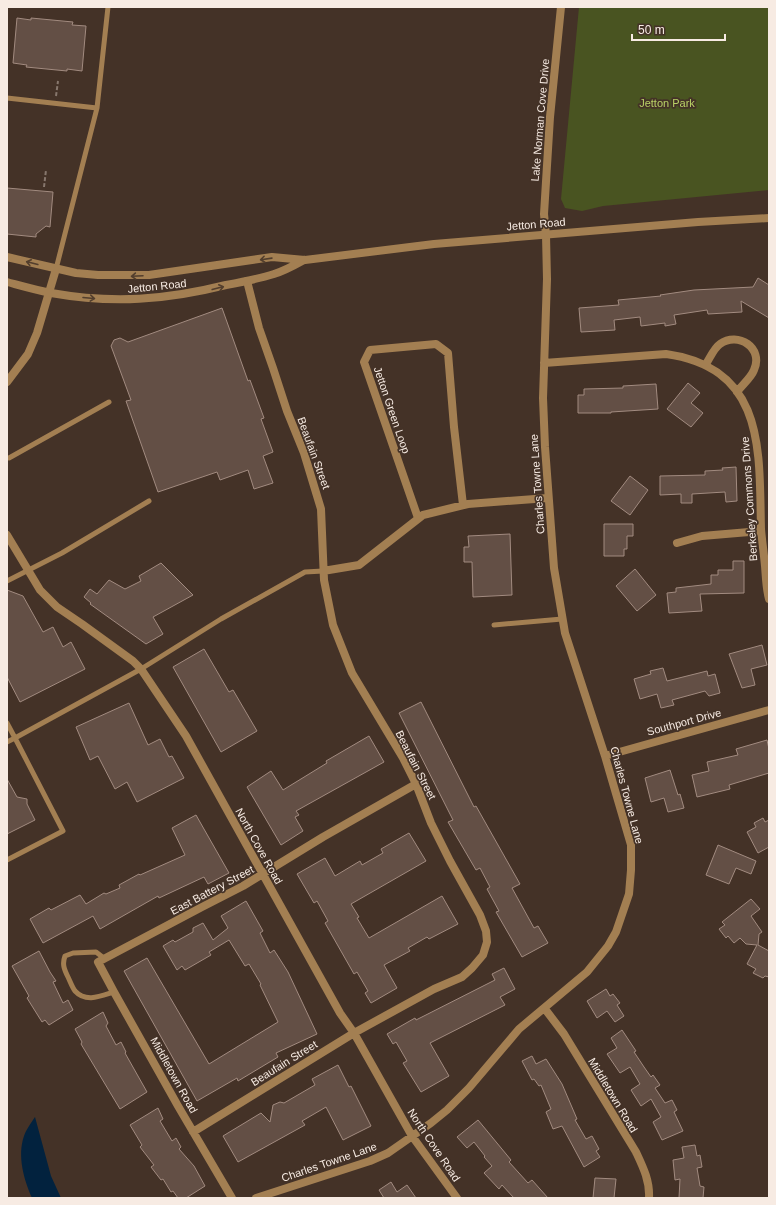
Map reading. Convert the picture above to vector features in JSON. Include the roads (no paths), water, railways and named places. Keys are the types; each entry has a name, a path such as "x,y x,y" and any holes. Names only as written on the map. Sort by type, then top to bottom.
{"street":[{"name":"Lake Norman Cove Drive","path":"546,235 544,214 549,124 561,7"},
{"name":"Jetton Road","path":"7,257 56,269 98,276 149,275 272,258 305,260 434,244 769,218"},
{"name":"Charles Towne Lane","path":"256,1198 370,1161 388,1153 447,1110 469,1088 519,1029 545,1009 587,972 608,946 616,932 629,894 631,845 605,756 565,633 554,568 543,412 547,279 546,235"},
{"name":"Jetton Road","path":"7,282 50,293 80,298 148,300 174,297 275,274 305,260"},
{"path":"7,382 28,354 37,333 56,269"},
{"name":"Beaufain Street","path":"193,1132 354,1033 434,989 462,977 483,955 487,942 486,931 480,915 446,854 431,823 416,784 403,758 352,673 333,625 323,571 321,509 314,481 287,411 259,328 246,280"},
{"path":"706,364 718,345 728,340 736,338 751,347 755,354 756,363 754,371 737,392"},
{"name":"Jetton Green Loop","path":"418,518 364,362 370,350 436,344 448,353 454,427 463,505"},
{"name":"Berkeley Commons Drive","path":"544,363 666,354 678,355 706,364 716,371 737,392 743,400 751,417 757,443 761,500 761,530 769,599"},
{"path":"323,571 359,565 423,515 463,505 548,498"},
{"path":"678,543 702,536 761,530"},
{"name":"North Cove Road","path":"7,535 40,590 57,607 133,661 141,669 186,736 340,1013 354,1033 412,1136 457,1198"},
{"name":"Southport Drive","path":"605,756 769,710"},
{"name":"East Battery Street","path":"101,961 263,874 323,836 416,784"},
{"name":"Middletown Road","path":"101,961 114,992 232,1198"},
{"name":"Middletown Road","path":"545,1009 564,1034 636,1152 648,1181 649,1198"}],"lane":[{"path":"56,269 97,108 108,7"},
{"path":"7,98 97,108"},
{"path":"9,458 109,402"},
{"path":"7,581 62,553 148,501"},
{"path":"7,742 141,669 221,619 305,572 323,571"},
{"path":"494,625 562,619"},
{"path":"7,723 63,831 7,860"},
{"path":"101,961 96,952 72,953 66,956 63,961 64,969 74,990 85,997 94,998 114,992"}],"water":[{"path":"35,1117 51,1176 61,1198 32,1198 26,1184 21,1160 22,1144 26,1131"}],"park label":[{"name":"Jetton Park","path":"667,103"}]}
